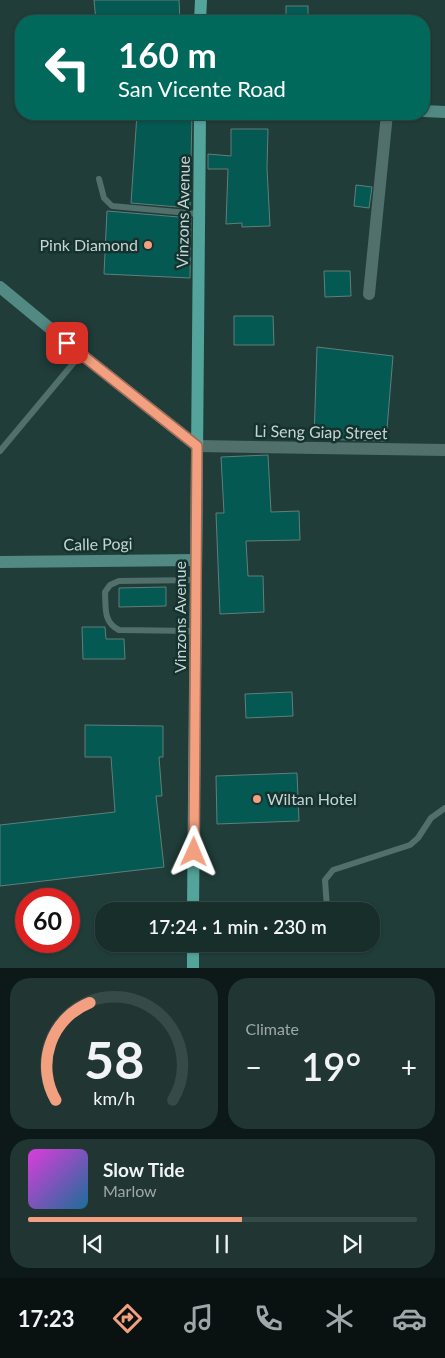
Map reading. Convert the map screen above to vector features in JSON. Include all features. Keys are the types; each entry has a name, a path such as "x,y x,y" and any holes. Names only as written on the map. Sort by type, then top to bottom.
{"main road":[{"path":"200,0 200,15"},
{"path":"430,111 445,112"},
{"name":"Vinzons Avenue","path":"193,902 200,120"},
{"path":"0,286 81,354 197,446"},
{"name":"Calle Pogi","path":"0,562 196,560"},
{"path":"193,952 193,968"}],"street":[{"path":"369,294 386,120"},
{"name":"Li Seng Giap Street","path":"197,446 445,450"}],"lane":[{"path":"99,180 104,198 112,206 199,214"},
{"path":"0,451 81,354"},
{"path":"196,580 119,582 110,585 105,592 106,619 119,630 196,631"},
{"path":"326,902 324,880 333,870 410,845 418,838 431,818 445,808"}],"building":[{"path":"94,0 179,0 180,15 95,15"},
{"path":"286,6 308,6 308,15 286,15"},
{"path":"137,120 192,120 190,208 131,203"},
{"path":"231,129 268,129 267,168 270,226 242,227 242,223 226,224 228,169 208,169 208,154 231,156"},
{"path":"356,185 372,187 369,208 354,206"},
{"name":"Pink Diamond","path":"107,211 191,218 190,278 104,274"},
{"path":"324,271 350,271 351,296 325,297"},
{"path":"234,316 273,316 274,345 234,345"},
{"path":"317,347 393,356 386,441 314,439"},
{"path":"268,455 271,512 299,511 300,540 246,541 248,576 263,576 264,612 220,614 216,513 224,513 221,457"},
{"path":"166,587 166,606 119,607 119,588"},
{"path":"82,627 105,627 106,639 124,639 125,659 83,659"},
{"path":"292,692 293,716 246,718 245,694"},
{"path":"85,725 163,726 163,757 159,757 162,796 156,796 164,867 0,886 0,825 115,812 111,757 85,757"},
{"name":"Wiltan Hotel","path":"297,773 299,821 217,824 216,776"}],"place":[{"name":"Pink Diamond","path":"148,245"},
{"name":"Wiltan Hotel","path":"257,799"}],"route":[{"path":"67,343 197,446 194,852"}]}
